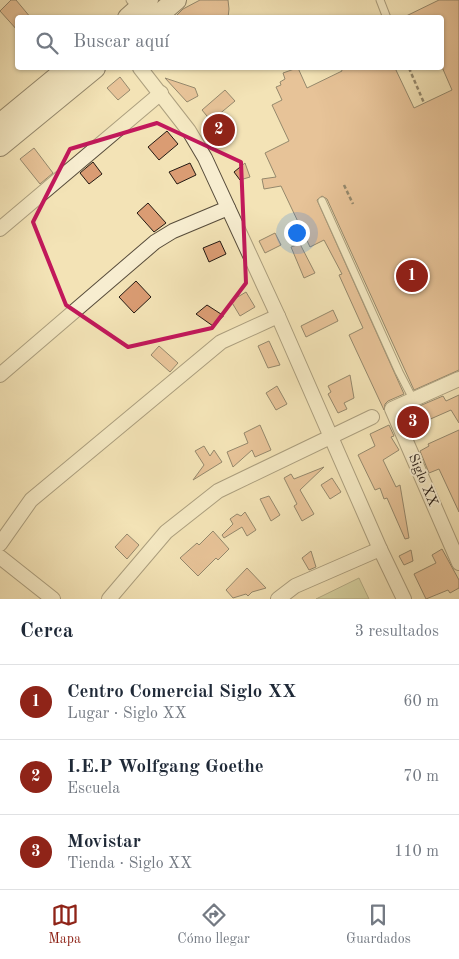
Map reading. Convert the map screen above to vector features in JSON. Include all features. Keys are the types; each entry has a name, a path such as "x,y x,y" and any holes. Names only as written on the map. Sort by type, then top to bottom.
{"main road":[{"path":"141,10 176,0"},
{"path":"0,124 66,70"},
{"path":"0,146 93,70"}],"street":[{"path":"142,70 189,130 201,151 278,316 380,549 404,599"},
{"path":"0,229 161,93"},
{"path":"0,375 154,242 173,231 228,208"},
{"path":"0,544 31,500 220,342 278,316"},
{"name":"Siglo XX","path":"459,379 392,409 459,564"},
{"path":"109,599 166,532 218,491 372,417"},
{"path":"278,599 295,586 380,549"},
{"path":"0,557 53,599"}],"lane":[{"path":"380,0 386,15"},
{"path":"322,201 413,399"}],"path":[{"path":"410,70 424,103"},
{"path":"344,185 353,204"}],"highlighted area":[{"path":"157,123 241,162 246,283 212,328 128,347 66,305 33,222 70,149"}],"green space":[{"path":"359,578 369,599 316,599"}],"building":[{"path":"11,0 16,0 28,15 15,15 15,28 0,11"},
{"path":"200,0 228,0 229,9 228,15 177,15 183,9"},
{"path":"439,0 459,0 459,370 414,390 327,199 322,196 317,200 404,394 388,401 385,404 384,410 349,335 363,328 339,275 342,274 324,240 310,247 281,186 264,189 262,179 276,177 265,153 289,141 272,105 282,100 276,87 281,85 280,82 285,79 283,73 299,70 307,88 342,70 396,70 414,108 452,90 443,70 444,15 408,15"},
{"path":"120,77 130,90 118,100 107,88"},
{"path":"165,78 195,88 198,96 187,102"},
{"path":"225,90 235,101 211,121 202,110"},
{"path":"230,128 235,138 222,144 218,134"},
{"path":"167,131 178,144 159,160 148,147"},
{"path":"34,148 53,173 40,184 20,159"},
{"path":"93,162 102,174 89,184 80,173"},
{"path":"190,163 196,175 177,184 169,172"},
{"path":"245,163 250,177 240,180 234,172"},
{"path":"148,203 166,223 154,232 137,213"},
{"path":"275,233 281,245 265,253 259,241"},
{"path":"220,241 226,254 209,262 203,248"},
{"path":"300,244 315,273 304,278 291,247"},
{"path":"136,281 151,297 134,313 119,297"},
{"path":"246,292 255,307 240,316 231,301"},
{"path":"207,305 224,316 213,326 196,314"},
{"path":"333,310 338,321 306,337 301,326"},
{"path":"269,341 280,365 268,368 258,346"},
{"path":"159,346 178,363 170,372 151,355"},
{"path":"350,375 354,398 344,403 347,409 338,413 328,394 331,392 328,386"},
{"path":"277,386 287,404 276,410 266,393"},
{"path":"459,395 459,423 451,410 410,428 403,413 443,396 446,401"},
{"path":"260,425 271,450 255,457 252,450 233,467 227,452 248,443 244,433"},
{"path":"389,425 394,436 391,437 399,450 383,460 396,487 400,485 409,538 405,539 387,498 384,499 380,488 375,490 358,455 375,446 370,434"},
{"path":"459,430 459,512 439,469 429,473 420,451 429,446 428,444"},
{"path":"204,446 210,456 214,450 222,462 193,480 204,465 195,451"},
{"path":"324,467 300,490 314,514 302,521 294,506 297,504 284,478 291,474 294,479"},
{"path":"332,478 341,492 330,499 321,485"},
{"path":"269,496 280,515 271,521 260,499"},
{"path":"245,512 256,530 247,536 242,527 224,538 222,535 233,524 230,519 237,514 241,516"},
{"path":"213,531 229,549 218,560 216,558 198,576 180,558 197,543 199,545"},
{"path":"127,534 139,545 127,559 115,547"},
{"path":"442,549 459,580 459,588 450,593 448,590 426,599 414,574 436,563 432,555"},
{"path":"411,550 413,561 404,565 399,556"},
{"path":"311,551 316,567 309,570 302,558"},
{"path":"247,568 266,588 252,592 248,596 246,594 233,598 226,590"}],"place":[{"name":"I.E.P Wolfgang Goethe","path":"219,130"},
{"name":"Centro Comercial Siglo XX","path":"412,276"},
{"name":"Movistar","path":"413,422"}]}
